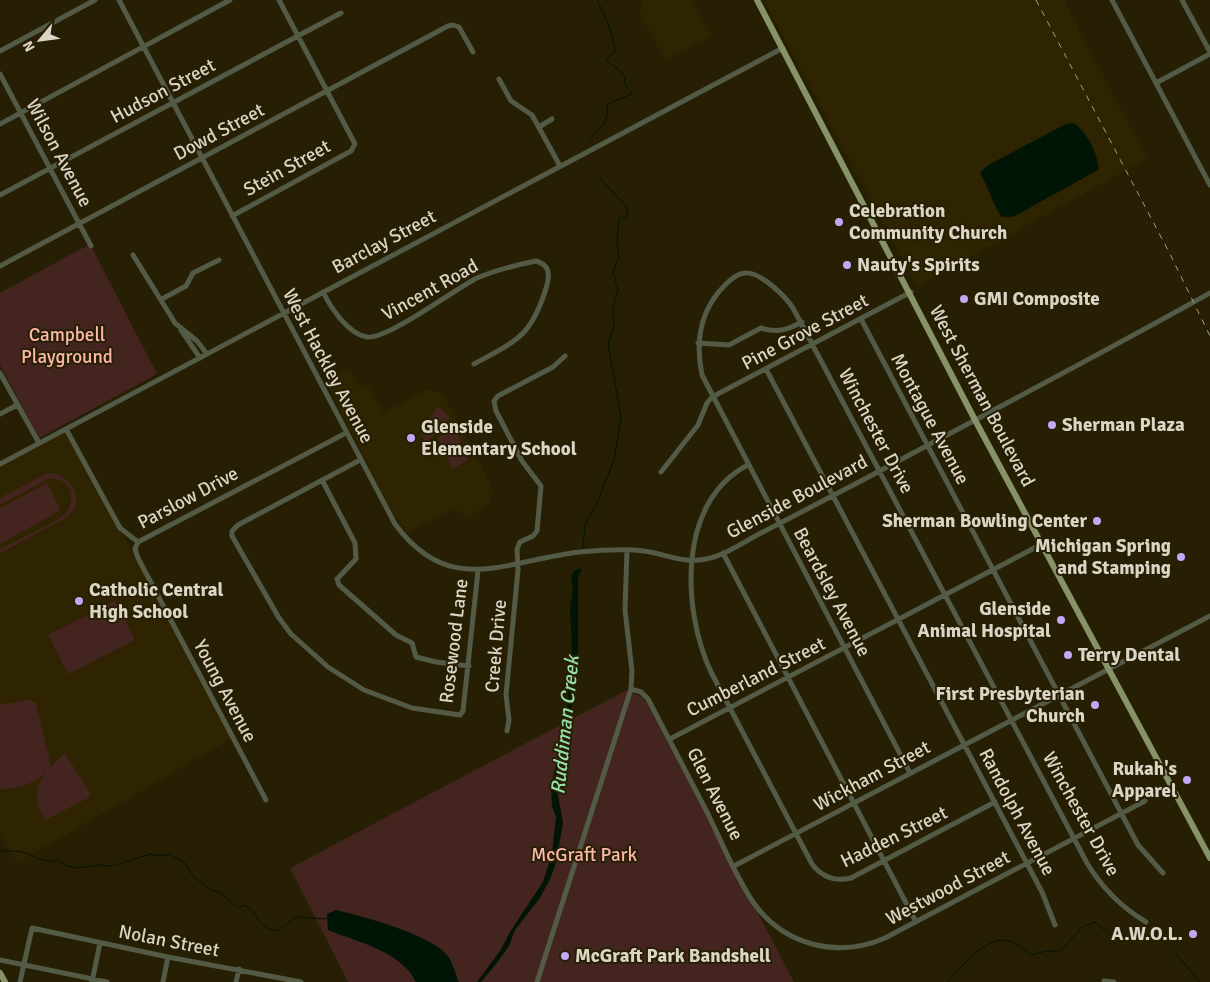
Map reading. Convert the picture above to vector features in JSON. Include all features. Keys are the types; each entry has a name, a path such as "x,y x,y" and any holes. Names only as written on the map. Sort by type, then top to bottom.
{"main road":[{"name":"West Sherman Boulevard","path":"757,0 911,292 976,420 1210,858"},
{"path":"0,973 4,982"}],"street":[{"path":"0,51 95,0"},
{"name":"West Hackley Avenue","path":"119,0 394,524 411,543 425,554 442,563 464,569 478,570 518,565 580,552 627,550"},
{"path":"0,124 230,0"},
{"path":"279,0 327,91"},
{"path":"1112,0 1210,185"},
{"path":"1156,83 1210,53 1182,0"},
{"name":"Hudson Street","path":"0,195 341,13"},
{"name":"Dowd Street","path":"0,266 453,25 462,31 474,52"},
{"name":"Barclay Street","path":"0,464 783,48"},
{"name":"Wilson Avenue","path":"0,74 91,246"},
{"path":"499,79 511,101 527,111 560,166"},
{"name":"Stein Street","path":"232,216 351,151 355,144 327,91"},
{"path":"538,127 552,119"},
{"path":"133,255 145,277 162,299 200,358"},
{"path":"162,299 186,286 193,273 219,260"},
{"name":"Vincent Road","path":"322,292 334,310 350,327 358,334 372,338 395,328 476,279 506,268 536,261 541,262 548,270 548,279 539,312 532,325 510,344 474,364"},
{"name":"Winchester Drive","path":"712,397 702,375 698,343 708,307 728,282 744,273 758,277 780,292 791,304 802,322 1074,839 1103,886 1132,914 1146,922"},
{"name":"Pine Grove Street","path":"712,397 911,292"},
{"name":"Glenside Boulevard","path":"627,550 645,551 692,561 710,558 723,553 834,496 1210,293"},
{"name":"Montague Avenue","path":"861,319 1121,814 1138,845 1163,873"},
{"path":"698,343 729,346 761,328 781,332 802,322"},
{"path":"179,328 198,341 207,354"},
{"name":"Creek Drive","path":"507,731 509,720 506,695 518,565 517,549 520,542 534,536 537,531 541,491 540,483 522,461 496,411 494,401 498,396 552,367 565,356"},
{"name":"Randolph Avenue","path":"766,369 995,802 1048,904 1055,925"},
{"path":"0,373 39,443"},
{"path":"661,472 698,425 707,402 712,397"},
{"name":"Beardsley Avenue","path":"712,397 910,773"},
{"path":"0,414 17,405"},
{"name":"Parslow Drive","path":"66,429 120,528 138,542 346,433"},
{"path":"360,460 322,480 355,543 356,559 338,579 340,585 392,631 412,643 416,657 436,662 469,666"},
{"name":"Hadden Street","path":"748,465 722,484 709,502 697,533 692,561 692,601 699,640 708,666 817,870 832,879 851,878 995,802"},
{"name":"Rosewood Lane","path":"322,480 234,527 232,536 279,618 291,634 328,667 364,690 412,708 460,715 463,711 469,666 478,570"},
{"name":"Young Avenue","path":"138,542 135,549 138,558 266,800"},
{"name":"Cumberland Street","path":"670,739 1042,544"},
{"path":"537,982 631,689 632,671 625,610 627,550"},
{"path":"723,553 916,922"},
{"name":"Wickham Street","path":"734,866 1210,616"},
{"name":"Glen Avenue","path":"631,689 641,692 648,699 753,902 761,911"},
{"name":"Westwood Street","path":"761,911 782,930 801,941 836,949 874,943 1145,801"},
{"name":"Nolan Street","path":"24,964 32,928 168,957 300,982"},
{"path":"92,981 100,943"},
{"path":"163,982 168,957"},
{"path":"0,960 92,981 107,982"},
{"path":"20,982 24,964"},
{"path":"236,982 239,970"},
{"path":"1104,981 1114,982"}],"shaded area":[{"path":"642,0 692,0 711,36 665,60 640,14"},
{"path":"764,0 1064,0 1147,159 917,286"},
{"name":"Glenside Elementary School","path":"349,367 361,389 368,385 384,413 427,389 442,393 481,464 493,492 490,502 469,518 454,508 407,533 389,506 325,380"},
{"name":"Catholic Central High School","path":"66,429 233,738 17,863 0,832 0,463"}],"green space":[{"name":"Campbell Playground","path":"90,244 157,374 39,438 0,365 0,293"},
{"path":"438,406 450,418 426,443 421,435 421,431"},
{"path":"449,427 458,435 463,451 469,456 466,461 452,469 438,438"},
{"path":"52,473 67,480 72,486 77,500 75,507 64,519 0,553 0,549 35,532 61,517 68,510 71,501 69,488 60,480 54,479 48,479 0,505 0,498 45,474"},
{"path":"47,483 61,510 0,544 0,508"},
{"path":"115,601 135,640 68,674 48,635"},
{"name":"McGraft Park","path":"625,691 640,696 647,703 794,982 348,982 290,868"},
{"path":"30,700 36,703 51,767 46,773 28,784 15,788 0,789 0,705"},
{"path":"65,753 90,793 88,798 45,820 37,800 37,791 44,776"}],"water":[{"path":"1073,123 1078,126 1091,144 1097,158 1098,170 1013,217 1002,217 980,172 990,164 1066,124"},
{"path":"580,568 582,571 578,576 578,671 557,789 563,823 556,862 551,877 540,898 515,930 509,946 481,982 477,982 500,951 510,932 543,882 552,853 556,817 552,806 551,789 567,706 572,651 570,608 573,588 571,578 574,571"},
{"path":"336,910 394,927 437,946 448,957 459,982 416,982 400,962 389,955 328,930 327,914"}],"waterway":[{"name":"Ruddiman Creek","path":"588,141 606,120 608,110 606,105 632,94 624,83 625,77 623,74 606,59 616,51 608,23 597,0"},
{"name":"Ruddiman Creek","path":"583,548 585,525 597,503 614,460 621,417 608,344 614,327 613,309 618,289 613,272 619,257 617,244 619,218 626,217 628,213 626,206 599,177"},
{"path":"0,850 22,852 41,860 57,860 67,866 79,868 98,865 112,866 150,854 159,856 170,854 185,863 194,877 211,890 221,893 238,908 243,905 249,908 265,927 277,931 296,917 327,919"},
{"path":"948,982 978,951 996,941 1006,940 1015,943 1031,955 1046,951 1061,951 1081,928 1095,922 1114,938 1136,938"},
{"path":"1174,951 1200,982"}],"railway":[{"path":"1036,0 1170,254 1210,336"}],"place":[{"name":"Celebration Community Church","path":"839,222"},
{"name":"Nauty's Spirits","path":"847,265"},
{"name":"GMI Composite","path":"964,299"},
{"name":"Sherman Plaza","path":"1052,425"},
{"name":"Glenside Elementary School","path":"411,438"},
{"name":"Sherman Bowling Center","path":"1097,521"},
{"name":"Michigan Spring and Stamping","path":"1181,557"},
{"name":"Catholic Central High School","path":"79,601"},
{"name":"Glenside Animal Hospital","path":"1061,620"},
{"name":"Terry Dental","path":"1068,655"},
{"name":"First Presbyterian Church","path":"1095,705"},
{"name":"Rukah's Apparel","path":"1187,780"},
{"name":"A.W.O.L.","path":"1193,934"},
{"name":"McGraft Park Bandshell","path":"565,956"}]}
